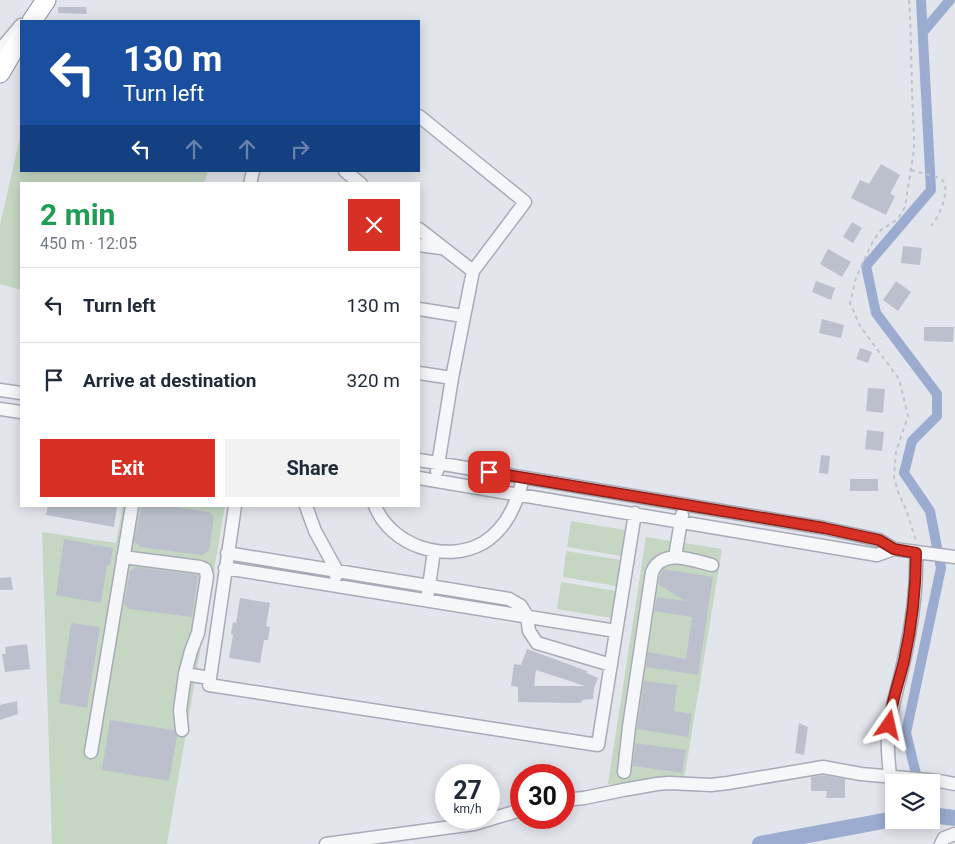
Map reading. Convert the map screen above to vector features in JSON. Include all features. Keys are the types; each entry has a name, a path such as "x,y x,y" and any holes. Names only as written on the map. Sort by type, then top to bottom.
{"highway":[{"path":"33,20 45,0"},
{"path":"0,73 20,39"}],"street":[{"path":"26,20 45,0"},
{"path":"0,50 20,26"},
{"path":"420,117 525,202 473,271 452,378 436,481"},
{"path":"346,172 359,182"},
{"path":"420,230 473,271"},
{"path":"420,245 442,248"},
{"path":"420,308 463,316"},
{"path":"420,373 452,378"},
{"path":"0,390 20,393"},
{"path":"0,409 20,412"},
{"path":"420,460 834,530 879,540 894,549 953,557"},
{"path":"420,478 876,555 894,549"},
{"path":"376,507 393,533 410,544 434,551 460,552 483,543 499,530 512,511 523,478"},
{"path":"675,557 684,505"},
{"path":"91,752 132,507"},
{"path":"235,507 210,685 598,746 635,513"},
{"path":"306,507 315,531 337,570 335,585"},
{"path":"427,600 434,551"},
{"path":"228,553 509,598 521,606 527,616 529,631 537,643 611,665"},
{"path":"892,774 888,750 888,729 914,607 919,553"},
{"path":"123,557 200,567 205,570 208,576 198,633 191,650 185,674 180,710 182,730"},
{"path":"624,772 652,572 656,563 675,557 712,565"},
{"path":"265,574 267,559"},
{"path":"225,568 616,631"},
{"path":"185,674 210,678"},
{"path":"575,799 656,784 710,785 823,767 885,776"},
{"path":"940,781 955,784"},
{"path":"326,844 474,824 510,813"},
{"path":"941,844 944,838 955,834"}],"path":[{"path":"908,0 911,22 914,135 905,207 898,218 881,230 874,241 856,278 850,303 865,334 899,379 908,416 896,452 894,477 919,553"},
{"path":"911,170 940,178 945,183 946,192 939,216 931,226"}],"green space":[{"path":"20,137 20,172 208,172 205,182 20,182 20,290 0,284 0,225"},
{"path":"123,507 225,507 167,844 52,844 42,532 116,543"},
{"path":"571,521 625,530 621,556 567,547"},
{"path":"646,537 722,549 684,780 623,786 608,784"},
{"path":"566,551 621,560 616,586 563,577"},
{"path":"561,582 616,591 611,618 557,609"}],"building":[{"path":"58,7 86,7 87,14 58,13"},
{"path":"881,164 900,175 890,194 895,196 886,215 851,198 860,180 869,184"},
{"path":"852,222 862,228 853,243 843,237"},
{"path":"903,246 922,248 920,265 901,263"},
{"path":"828,249 851,262 842,277 820,264"},
{"path":"816,281 835,288 831,300 812,292"},
{"path":"896,281 911,292 898,311 883,300"},
{"path":"822,319 844,325 841,338 819,333"},
{"path":"924,327 954,327 953,342 924,341"},
{"path":"860,348 872,352 868,363 856,359"},
{"path":"868,388 885,389 883,413 866,411"},
{"path":"867,430 884,432 882,451 865,449"},
{"path":"821,455 830,456 828,474 819,473"},
{"path":"850,479 878,479 878,491 850,491"},
{"path":"48,507 117,507 114,527 46,515"},
{"path":"143,507 174,507 209,512 214,517 209,551 202,555 140,547 134,541"},
{"path":"64,539 113,548 110,565 107,565 101,603 56,595"},
{"path":"136,567 198,575 192,617 129,609 124,604 130,571"},
{"path":"664,569 713,577 698,675 646,667 648,652 686,659 692,617 654,611 657,597 685,601 658,584"},
{"path":"11,577 13,590 0,590 0,578"},
{"path":"240,598 270,603 266,626 270,627 268,640 264,640 260,663 229,658 233,622 236,623"},
{"path":"71,623 100,627 87,708 59,703"},
{"path":"27,644 30,669 5,672 2,654 6,654 5,647"},
{"path":"527,649 587,671 587,673 598,678 594,688 593,699 582,700 582,702 577,703 518,702 518,687 511,686 514,664 521,665","holes":["536,670 585,686 534,686"]},
{"path":"644,681 677,685 674,711 692,714 688,737 637,729"},
{"path":"17,701 18,714 0,720 0,705"},
{"path":"110,720 174,730 177,736 169,781 102,770"},
{"path":"799,723 808,727 804,755 795,753"},
{"path":"635,743 686,750 682,773 633,766"},
{"path":"823,775 845,779 845,798 826,798 827,791 811,791 811,777"}],"waterway":[{"path":"916,774 906,733 941,568 930,511 904,473 912,441 937,416 937,394 876,313 866,266 931,190 921,0"},
{"path":"923,32 950,0"},
{"path":"940,816 955,818"},
{"path":"760,844 885,821"}],"route":[{"path":"489,472 824,528 879,540 894,549 916,553 914,607 889,725"}]}
